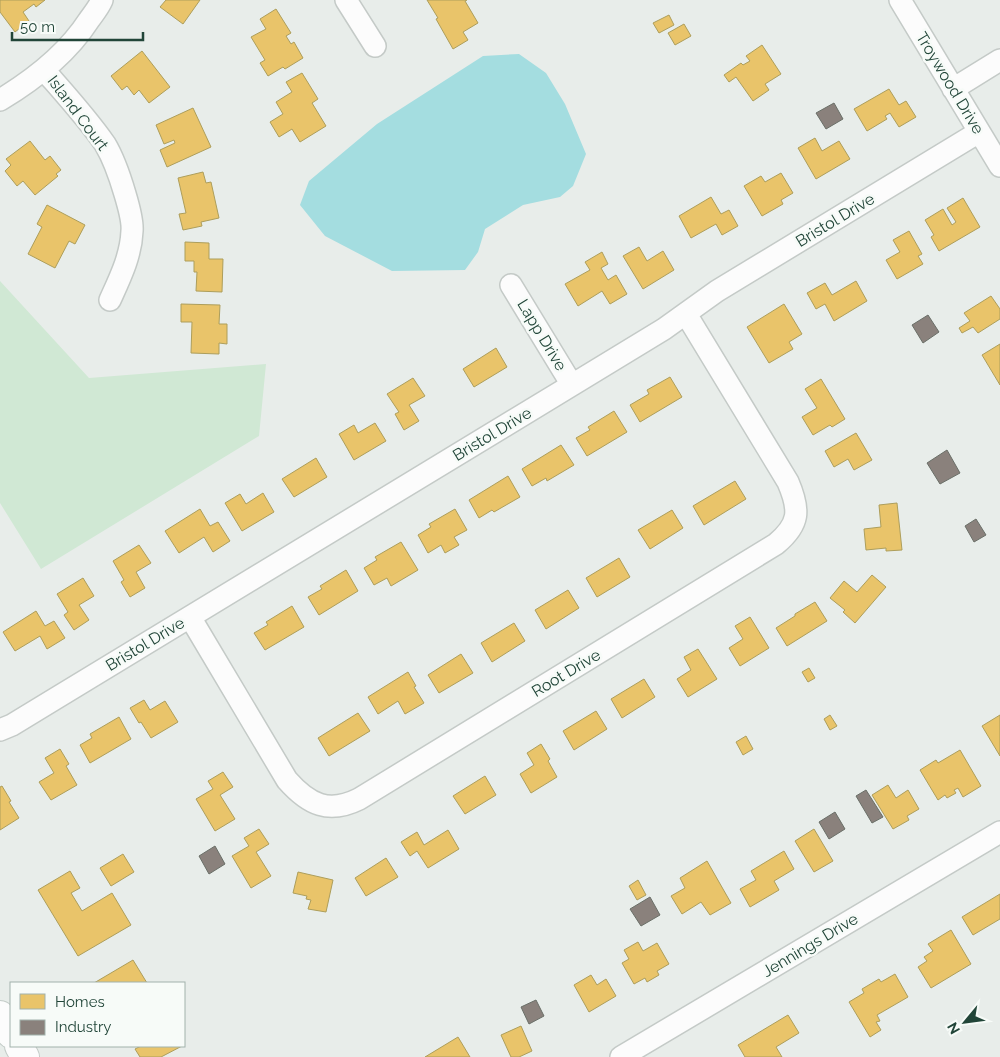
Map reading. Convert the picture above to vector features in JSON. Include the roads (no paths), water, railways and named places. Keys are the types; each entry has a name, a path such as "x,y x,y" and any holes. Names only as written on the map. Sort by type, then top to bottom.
{"main road":[{"path":"0,1015 10,1032"}],"street":[{"path":"0,100 44,70 62,54 82,31 102,0"},
{"path":"346,0 375,46"},
{"name":"Troywood Drive","path":"900,0 1000,166"},
{"path":"954,88 1000,60"},
{"name":"Island Court","path":"44,70 82,114 105,145 118,172 127,202 132,230 128,259 110,300"},
{"name":"Bristol Drive","path":"0,730 12,725 664,329 717,291 980,132"},
{"name":"Lapp Drive","path":"511,285 572,385"},
{"name":"Root Drive","path":"190,617 287,780 296,791 312,802 326,807 341,806 359,799 751,560 786,537 792,529 796,516 796,504 788,482 686,314"},
{"name":"Jennings Drive","path":"621,1057 1000,832"}],"water":[{"path":"519,54 546,73 565,104 586,154 573,186 560,197 523,205 485,229 478,252 465,270 392,271 325,236 300,205 309,181 377,124 483,56"}]}
